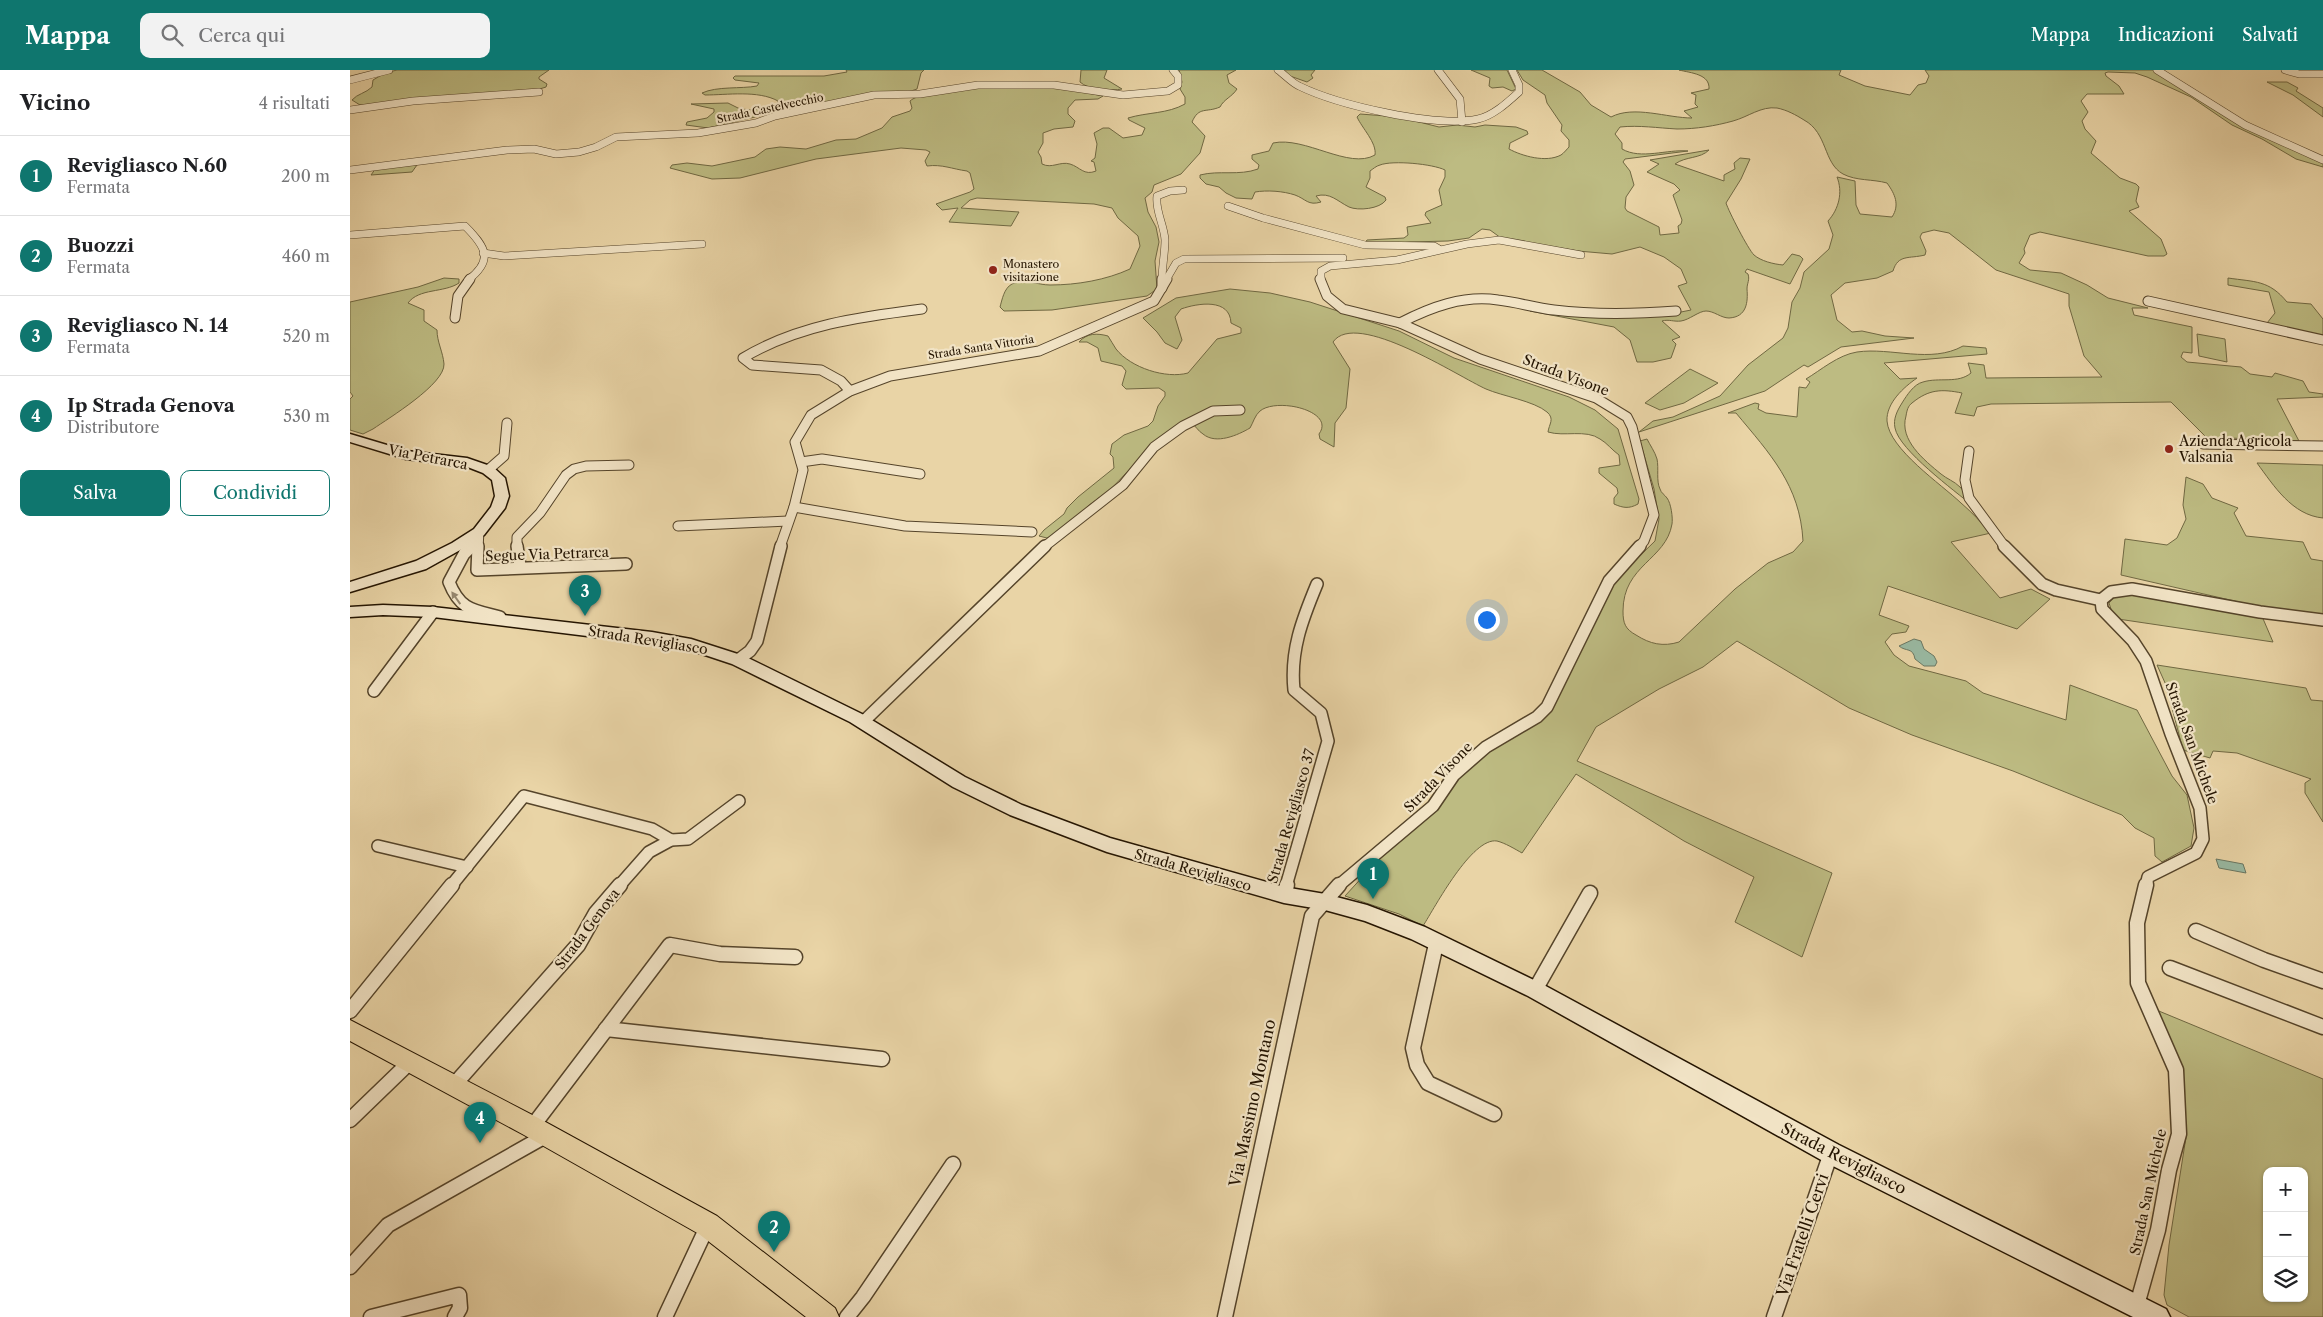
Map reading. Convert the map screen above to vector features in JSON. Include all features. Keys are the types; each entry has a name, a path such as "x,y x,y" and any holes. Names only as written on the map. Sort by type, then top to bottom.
{"main road":[{"path":"350,1030 540,1131 708,1225 826,1317"}],"street":[{"path":"350,80 389,70"},
{"name":"Strada Castelvecchio","path":"350,170 507,150 534,149 556,154 579,152 596,147 616,137 698,133 756,123 775,116 874,95 920,94 978,85 1054,85 1106,94 1148,94 1168,91 1178,85 1178,76 1173,70"},
{"path":"1278,70 1298,86 1364,108 1398,115 1462,122 1480,119 1494,112 1519,92 1519,85 1512,70"},
{"path":"1438,70 1460,99 1462,122"},
{"path":"2157,70 2245,125 2323,160"},
{"path":"2285,70 2299,74 2323,74"},
{"path":"350,110 407,101 480,95 508,96 539,92"},
{"path":"1162,290 1162,264 1166,241 1162,220 1156,205 1157,196 1170,191 1182,190"},
{"path":"1228,206 1263,218 1365,245 1434,246 1441,250"},
{"path":"350,235 465,226 476,237 484,253 482,268 461,290 454,306 455,318"},
{"name":"Strada Visone","path":"1325,902 1340,885 1433,806 1454,775 1486,747 1537,718 1547,707 1609,581 1644,541 1654,515 1644,468 1632,427 1627,417 1596,398 1480,359 1400,322 1369,317 1343,309 1327,296 1320,279 1321,271 1330,266 1408,258 1499,240 1580,255"},
{"path":"484,253 504,256 702,244"},
{"name":"Strada Santa Vittoria","path":"738,660 750,651 757,641 776,559 794,507 803,470 795,442 805,422 822,406 850,391 890,376 928,368 1039,351 1154,301 1176,263 1184,258 1408,258"},
{"path":"1400,322 1416,314 1443,305 1481,298 1576,311 1652,313 1676,311"},
{"path":"2148,301 2323,340"},
{"path":"850,391 841,381 822,370 752,365 743,358 761,345 803,329 863,317 922,309"},
{"path":"860,720 1039,552 1123,485 1154,447 1183,426 1213,411 1240,410"},
{"path":"350,587 421,564 478,536 498,508 502,496 498,478 488,470 504,456 507,423"},
{"name":"Via Petrarca","path":"350,438 406,455 467,462 488,470"},
{"path":"2203,444 2323,446"},
{"path":"1969,451 1965,488 1969,497 1989,528 2016,561 2041,583 2051,588 2101,600 2111,592 2132,589 2260,612 2323,620"},
{"path":"801,462 822,459 920,474"},
{"path":"520,566 516,542 518,537 540,513 566,475 574,469 586,466 630,465"},
{"path":"794,507 905,526 1032,532"},
{"path":"678,526 788,521"},
{"name":"Strada Revigliasco","path":"478,536 464,554 449,582 454,598 463,606 516,622"},
{"name":"Segue Via Petrarca","path":"478,536 477,570 495,570 520,566 528,569 626,564"},
{"path":"860,720 1008,574 1025,554"},
{"path":"350,593 366,583"},
{"name":"Strada Revigliasco 37","path":"1284,895 1328,741 1321,713 1294,690 1292,678 1294,641 1317,584"},
{"name":"Strada San Michele","path":"2101,600 2102,609 2133,641 2146,661 2171,734 2200,808 2203,839 2196,854 2148,877 2137,923 2138,983 2176,1070 2179,1134 2158,1230 2137,1305"},
{"name":"Strada Revigliasco","path":"350,612 383,610 433,612 516,622 691,644 738,660 860,720 959,782 1016,810 1107,845 1284,895 1325,902 1367,913 1418,934 1535,990 1831,1153 2158,1317"},
{"path":"374,691 433,612"},
{"path":"350,1011 524,796 652,829 671,840"},
{"name":"Strada Genova","path":"454,1085 578,945 596,913 649,852 671,840 688,839 739,801"},
{"path":"378,846 467,867"},
{"path":"1535,990 1590,893"},
{"name":"Via Massimo Montano","path":"1225,1317 1256,1167 1312,916 1325,902"},
{"path":"2196,931 2264,960 2323,981"},
{"path":"1436,944 1413,1048 1417,1065 1428,1083 1494,1114"},
{"path":"350,1266 388,1226 540,1131 606,1029 670,946 720,954 795,957"},
{"path":"2170,968 2323,1027"},
{"path":"606,1029 882,1059"},
{"path":"350,1120 410,1062"},
{"name":"Via Fratelli Cervi","path":"1774,1317 1831,1153"},
{"path":"846,1317 863,1297 953,1164"},
{"path":"665,1317 708,1225"},
{"path":"371,1317 406,1312 460,1294 460,1308 455,1317"}],"shaded area":[{"path":"397,70 549,70 539,77 539,79 547,84 546,87 530,92 360,105 352,100 372,87 373,80 385,73"},
{"path":"846,70 924,70 921,73 917,89 911,91 768,114 708,128 686,125 687,122 707,118 714,112 714,109 691,104 728,103 740,109 753,110 778,104 778,101 761,95 705,95 702,93 715,89 757,86 759,83 735,80 733,78 735,76 824,76 847,72"},
{"path":"1081,70 1107,70 1104,78 1122,89 1112,90 1088,87 1080,82"},
{"path":"1179,70 1236,70 1227,75 1229,83 1237,89 1220,107 1197,114 1192,122 1205,136 1200,153 1181,174 1154,185 1152,192 1145,198 1148,212 1156,227 1159,242 1155,261 1157,289 1147,296 1052,310 1004,311 1000,307 1004,294 1009,286 1016,282 1050,285 1081,283 1101,279 1130,269 1140,246 1138,236 1118,218 1112,208 1094,204 977,198 970,200 961,208 1019,212 1011,226 949,222 958,208 942,210 936,204 974,189 970,173 942,166 927,166 925,161 930,152 926,150 901,148 816,159 740,178 712,179 670,168 672,165 687,163 712,166 755,157 766,149 780,147 806,149 836,140 856,139 882,128 892,117 910,111 912,108 910,101 936,92 1002,87 1054,87 1103,96 1098,99 1075,100 1068,108 1068,114 1075,121 1073,127 1054,129 1043,133 1043,143 1038,152 1042,164 1049,166 1066,163 1085,172 1092,172 1096,171 1094,162 1091,161 1095,158 1097,144 1094,133 1103,128 1109,128 1123,138 1142,135 1145,128 1128,118 1171,110 1185,104 1185,97 1180,89 1182,82"},
{"path":"1283,70 1315,70 1311,75 1313,78 1307,82 1290,76"},
{"path":"1471,70 1507,70 1516,89 1512,91 1503,87 1492,88 1489,86 1490,78"},
{"path":"1517,70 1542,70 1580,92 1591,105 1611,117 1630,112 1640,112 1692,118 1684,111 1698,107 1695,104 1696,95 1691,93 1709,89 1708,84 1699,75 1679,70 1841,70 1839,75 1865,86 1910,95 1918,85 1926,83 1929,76 1925,70 2156,70 2237,120 2323,161 2323,167 2296,159 2262,139 2232,125 2191,97 2147,77 2135,73 2108,72 2105,73 2106,76 2119,86 2124,94 2087,94 2081,101 2088,112 2082,121 2085,129 2096,141 2091,153 2120,178 2139,187 2136,201 2139,207 2129,211 2161,239 2167,254 2164,256 2148,256 2040,232 2030,235 2024,249 2025,253 2019,263 2030,270 2061,273 2087,285 2108,298 2148,308 2132,308 2134,315 2192,327 2192,353 2183,352 2181,357 2187,362 2241,367 2250,374 2272,377 2275,373 2303,381 2309,392 2323,394 2323,397 2277,399 2299,441 2206,437 2171,402 1991,404 1977,407 1974,416 1955,413 1962,393 1936,391 1924,395 1911,404 1907,410 1906,433 1914,449 1943,476 1960,487 1973,506 1929,470 1906,447 1899,437 1895,428 1896,415 1908,393 1914,387 1929,381 1966,376 1971,373 1968,363 1984,365 1986,378 2102,377 2084,356 2069,306 2069,294 1996,270 1949,233 1934,230 1922,233 1920,237 1926,251 1925,255 1905,258 1898,262 1893,271 1877,278 1845,283 1831,295 1837,320 1852,332 1862,331 1885,336 1914,338 1841,347 1808,367 1804,365 1765,391 1639,432 1653,421 1673,417 1720,396 1748,365 1783,338 1788,328 1792,302 1800,288 1804,272 1829,249 1833,235 1828,221 1835,211 1840,194 1837,177 1855,181 1856,205 1860,214 1892,217 1894,213 1896,200 1887,183 1853,178 1843,174 1832,163 1822,140 1812,126 1795,115 1777,108 1760,110 1733,121 1705,127 1677,129 1641,126 1620,127 1615,134 1622,143 1622,149 1637,154 1688,151 1625,159 1623,162 1630,171 1634,185 1626,197 1625,208 1627,211 1659,227 1660,235 1679,233 1678,226 1682,220 1673,195 1680,190 1674,184 1647,172 1659,164 1650,160 1709,150 1701,155 1679,161 1675,164 1724,181 1724,175 1735,169 1734,163 1740,158 1750,159 1741,179 1726,203 1739,230 1751,251 1760,259 1783,265 1792,254 1803,259 1790,284 1747,269 1745,272 1749,278 1747,299 1745,308 1740,315 1726,318 1706,311 1681,321 1662,321 1680,337 1672,340 1676,344 1671,358 1653,362 1637,362 1630,340 1614,327 1530,311 1676,313 1691,310 1678,286 1687,283 1681,269 1664,257 1640,247 1612,254 1578,251 1501,238 1490,230 1482,229 1469,238 1448,241 1379,245 1364,244 1367,240 1404,238 1408,235 1407,227 1431,223 1425,215 1426,212 1442,205 1439,190 1445,177 1445,170 1423,164 1386,164 1377,166 1370,171 1370,178 1366,187 1385,197 1386,200 1374,207 1363,209 1349,207 1325,195 1316,196 1321,202 1313,203 1307,202 1295,195 1275,191 1255,192 1252,199 1236,198 1219,187 1206,184 1200,178 1200,175 1244,172 1258,169 1259,165 1252,159 1252,155 1269,151 1273,143 1299,144 1353,158 1364,159 1375,155 1372,141 1357,117 1360,114 1399,117 1439,127 1457,125 1475,127 1485,125 1516,127 1527,131 1528,134 1510,143 1509,149 1527,156 1541,158 1561,155 1569,147 1569,140 1561,131 1562,125 1547,103 1545,95 1523,80"},
{"path":"2267,82 2287,82 2298,88 2296,91 2323,108 2323,117 2293,95"},
{"path":"417,165 412,172 371,175 376,168"},
{"path":"444,278 459,279 459,283 418,295 408,303 424,310 424,321 437,330 444,364 442,372 436,381 415,400 373,429 363,434 350,430 350,399 353,396 350,392 350,302 418,287"},
{"path":"2228,278 2261,283 2274,290 2287,302 2311,304 2323,319 2323,337 2267,323 2275,313 2269,292 2228,285"},
{"path":"1230,289 1270,293 1310,302 1399,331 1454,358 1569,397 1595,410 1618,429 1639,499 1638,504 1626,507 1614,504 1614,498 1618,493 1617,488 1599,473 1599,468 1620,465 1619,455 1600,439 1588,434 1548,432 1551,417 1541,408 1486,389 1432,360 1384,339 1363,334 1345,334 1333,342 1350,369 1346,408 1335,423 1334,447 1320,439 1319,434 1322,426 1319,419 1312,413 1291,406 1279,405 1260,411 1250,428 1227,438 1214,439 1208,437 1191,423 1147,451 1111,489 1088,506 1071,524 1057,534 1047,538 1039,536 1064,514 1078,497 1114,468 1113,457 1110,454 1112,444 1124,435 1148,426 1153,421 1158,406 1165,396 1165,392 1159,388 1126,389 1122,385 1126,371 1122,366 1101,361 1098,348 1087,342 1079,342 1092,334 1108,336 1122,356 1140,367 1160,373 1188,373 1217,339 1241,333 1241,328 1231,323 1225,309 1219,306 1204,304 1181,309 1175,317 1182,340 1177,349 1165,343 1143,318 1176,298"},
{"path":"2197,334 2225,339 2227,362 2199,356"},
{"path":"1963,346 1986,348 1987,354 1884,363 1900,379 1917,378 1897,396 1889,408 1887,421 1890,432 1906,454 1917,465 1965,506 1991,533 1951,542 2000,598 2031,589 2050,599 2017,629 1888,586 1879,615 1909,626 1906,632 1892,634 1885,642 1894,655 1909,666 1966,681 1983,693 2066,720 2070,685 2137,710 2172,776 2187,795 2194,828 2191,846 2162,862 2155,856 2154,838 2135,828 2122,815 2013,771 1912,735 1849,708 1737,641 1703,667 1659,689 1596,727 1577,761 1832,873 1802,957 1735,922 1754,877 1684,841 1576,774 1522,853 1497,841 1487,843 1477,850 1455,875 1423,926 1399,914 1345,896 1377,861 1438,808 1456,782 1488,750 1542,721 1554,705 1614,581 1655,541 1659,519 1654,489 1640,441 1647,439 1656,456 1659,486 1661,492 1670,503 1672,524 1662,546 1630,583 1625,596 1623,619 1629,630 1641,638 1657,644 1673,644 1679,642 1735,589 1768,563 1793,552 1803,541 1801,521 1796,503 1781,471 1736,413 1728,413 1755,403 1759,404 1758,409 1766,413 1797,417 1799,387 1806,388 1810,382 1806,379 1836,359 1857,352 1883,351 1938,354"},
{"path":"1690,369 1718,383 1684,403 1660,410 1645,403"},
{"path":"2257,463 2323,465 2323,518 2312,516 2293,505 2277,490"},
{"path":"2186,477 2203,484 2212,498 2238,508 2234,513 2246,536 2303,542 2311,559 2323,561 2323,617 2291,614 2121,575 2125,539 2167,545 2177,538 2186,519 2183,505"},
{"path":"2133,593 2261,614 2273,642 2118,619 2113,615 2109,603 2115,596"},
{"path":"1914,639 1921,641 1924,649 1934,656 1937,662 1935,666 1924,666 1915,659 1911,651 1899,646"},
{"path":"2157,665 2306,688 2311,700 2323,701 2323,822 2305,793 2305,783 2311,779 2237,753 2213,751 2210,758 2183,750 2166,685"},
{"path":"2216,859 2243,864 2246,873 2219,868"},
{"path":"2154,1009 2323,1079 2323,1317 2189,1317 2167,1305 2164,1295 2169,1245 2186,1137 2183,1070"}],"place":[{"name":"Monastero visitazione","path":"993,270"},
{"name":"Azienda Agricola Valsania","path":"2169,449"},
{"name":"Revigliasco N. 14","path":"585,616"},
{"name":"Revigliasco N.60","path":"1373,899"},
{"name":"Ip Strada Genova","path":"480,1143"},
{"name":"Buozzi","path":"774,1252"}]}
